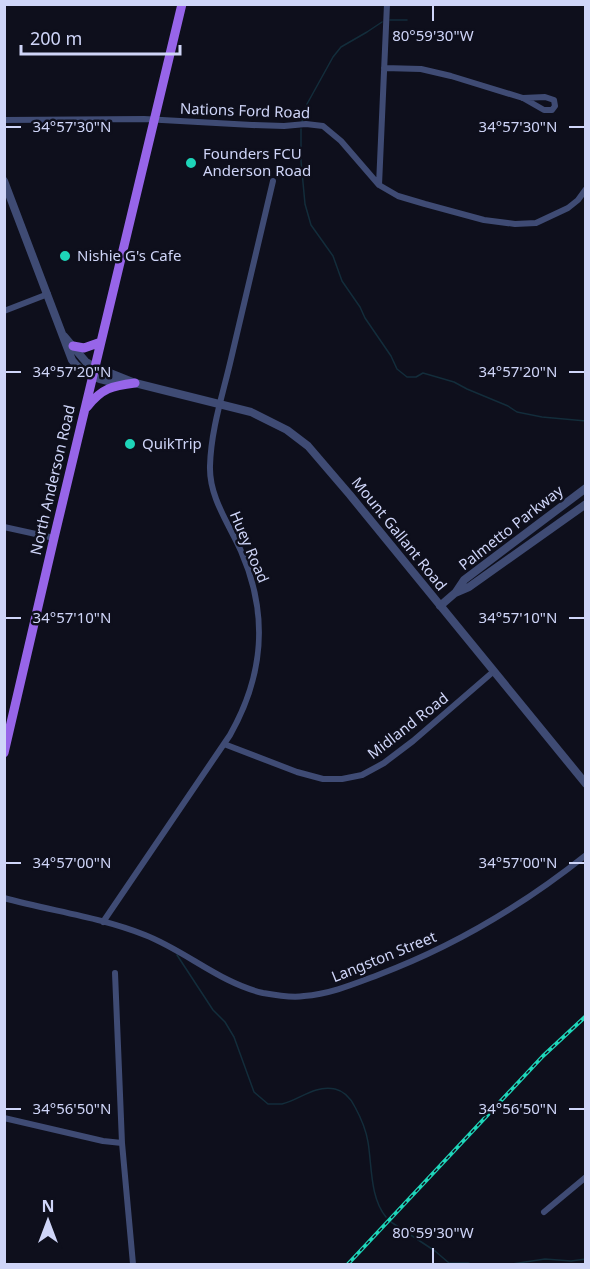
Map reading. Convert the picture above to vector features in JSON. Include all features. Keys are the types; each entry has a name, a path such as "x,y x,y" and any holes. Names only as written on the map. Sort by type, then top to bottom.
{"main road":[{"name":"North Anderson Road","path":"4,753 182,4"},
{"path":"73,346 84,348 101,342"},
{"path":"85,408 107,388 135,383"}],"street":[{"path":"379,185 387,4"},
{"path":"384,68 421,69 523,98"},
{"name":"Nations Ford Road","path":"4,120 154,119 252,125 323,126 341,141 379,185 399,196 484,220 515,224 536,223 568,208 578,200 585,189"},
{"name":"Mount Gallant Road","path":"4,181 75,364 84,372 94,372 251,412 287,430 308,446 585,784"},
{"name":"Huey Road","path":"103,922 224,744 242,713 254,678 259,650 260,624 255,589 215,496 210,468 216,420 273,181"},
{"path":"4,311 48,294"},
{"name":"Mount Gallant Road","path":"64,336 94,372"},
{"name":"Palmetto Parkway","path":"440,606 455,593 464,580 585,488"},
{"name":"Palmetto Parkway","path":"455,593 469,587 585,504"},
{"path":"4,527 54,538"},
{"name":"Midland Road","path":"224,744 297,772 323,779 342,779 362,775 384,763 494,672"},
{"name":"Langston Street","path":"4,898 145,934 214,972 247,987 264,993 301,997 360,982 413,961 468,934 547,886 585,855"},
{"path":"115,973 122,1143 133,1264"},
{"path":"4,1118 103,1141 122,1143"},
{"path":"544,1212 585,1177"}],"waterway":[{"path":"390,20 407,20"},
{"path":"302,122 307,104 333,57 341,47 382,22"},
{"path":"301,129 305,204 311,225 333,256 342,281 391,356 397,369 407,377 416,377 423,373 454,382 517,412 586,421"},
{"path":"177,955 213,1010 225,1022 234,1037 254,1092 268,1104 282,1104 313,1091 327,1088 338,1090 349,1098 365,1129 374,1191 386,1217"},
{"path":"391,1222 449,1263"},
{"path":"512,1264 545,1259 571,1261 586,1259"},
{"path":"450,1263 471,1264"}],"railway":[{"path":"348,1264 543,1056 586,1016"}],"place":[{"name":"Founders FCU Anderson Road","path":"191,163"},
{"name":"Nishie G's Cafe","path":"65,256"},
{"name":"QuikTrip","path":"130,444"}]}
